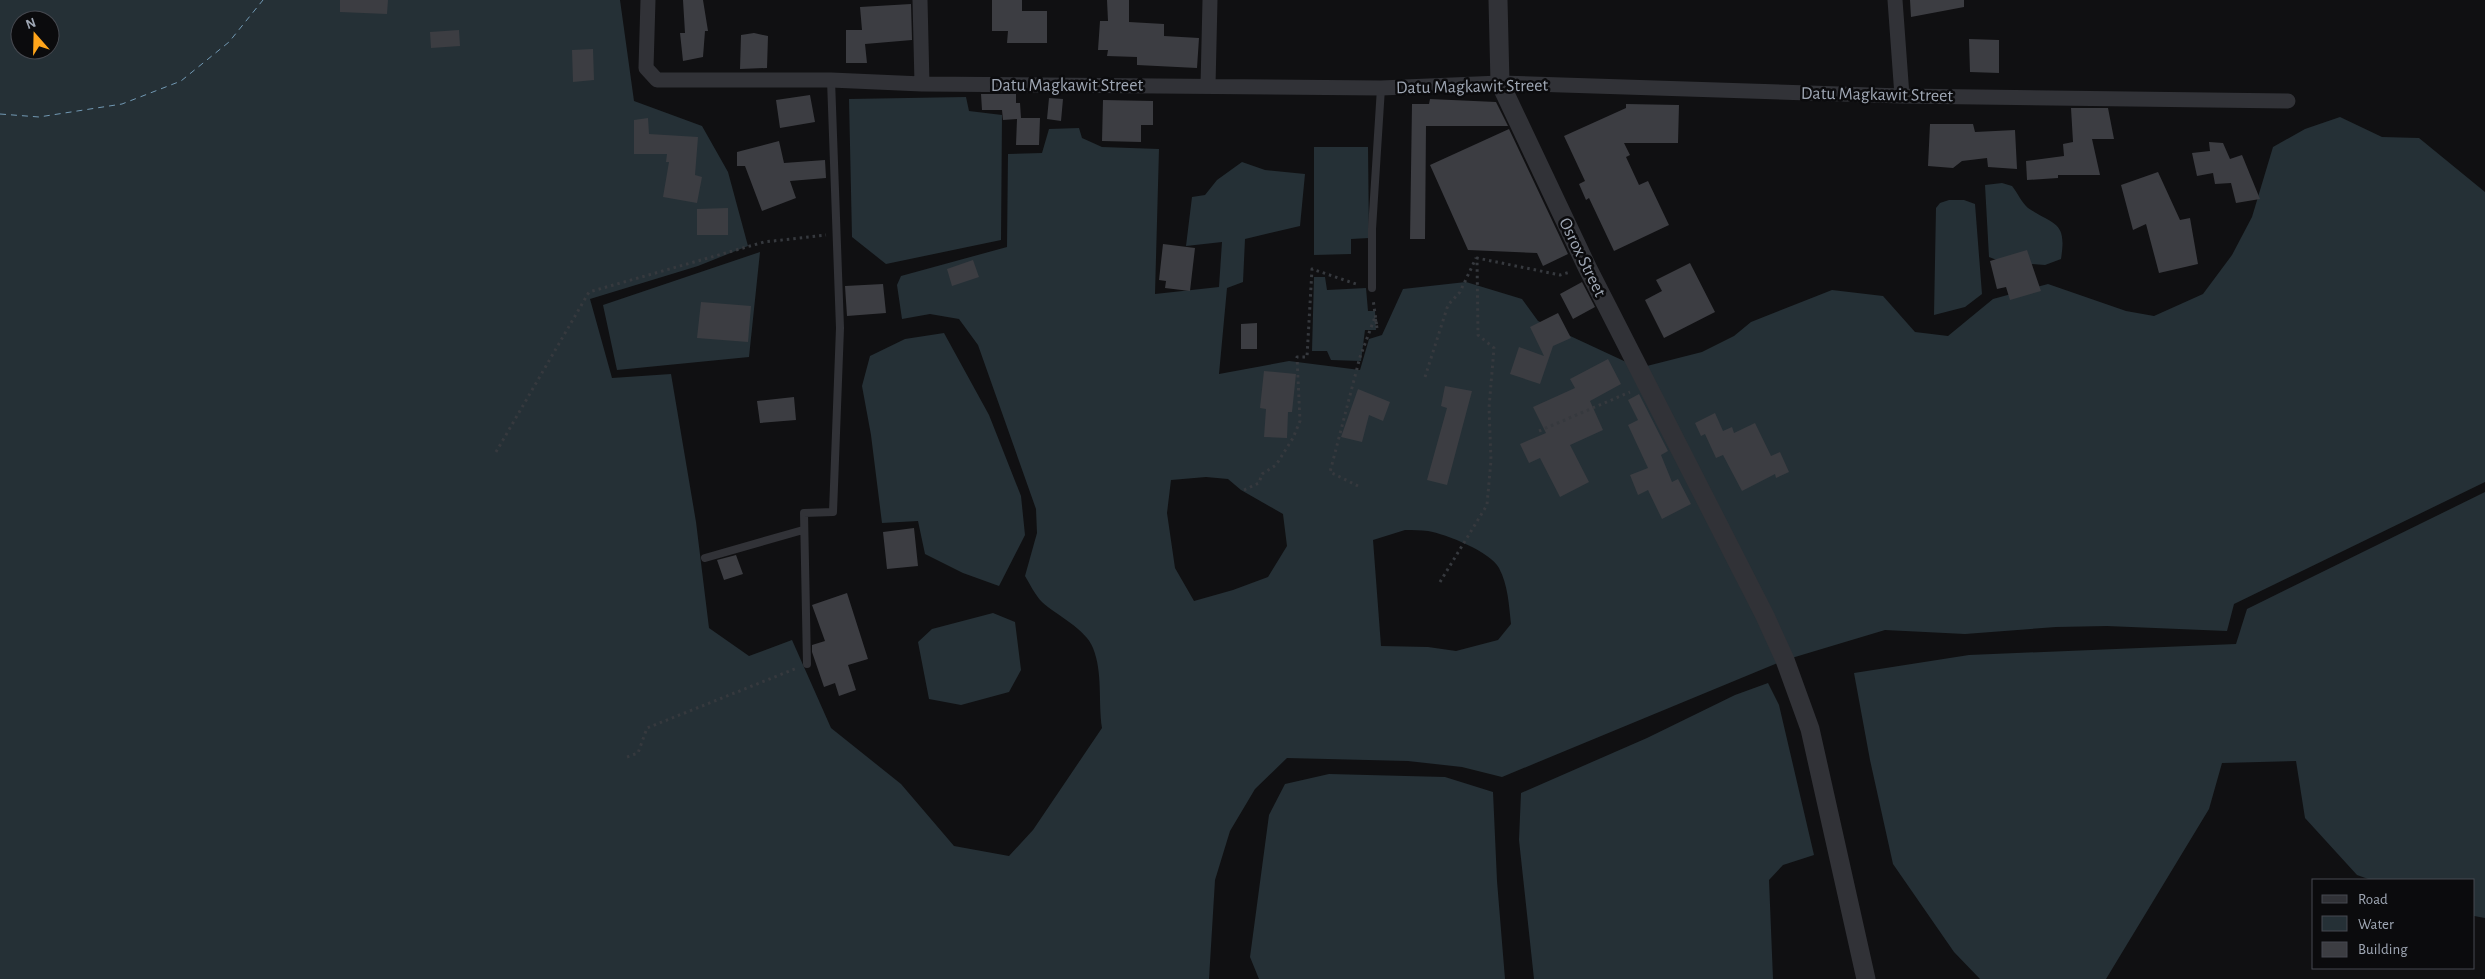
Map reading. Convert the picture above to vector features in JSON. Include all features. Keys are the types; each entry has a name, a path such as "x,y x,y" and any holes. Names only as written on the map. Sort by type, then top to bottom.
{"street":[{"name":"Datu Magkawit Street","path":"648,0 646,68 657,80 831,80 922,84 1382,88 1500,83 1902,96 2288,101"},
{"path":"920,0 922,84"},
{"path":"1208,86 1210,0"},
{"name":"Osrox Street","path":"1498,0 1500,83 1587,267 1765,616 1785,660 1810,729 1866,979"},
{"path":"1895,0 1902,96"}],"lane":[{"path":"807,664 804,513 833,512 840,328 831,80"},
{"path":"1372,288 1372,229 1382,88"},
{"path":"705,558 803,530"}],"path":[{"path":"496,452 589,292 764,242 836,234"},
{"path":"1477,258 1560,275 1587,267"},
{"path":"1440,582 1487,505 1492,460 1489,408 1494,348 1478,335 1477,258"},
{"path":"1425,376 1448,305 1460,292 1477,258"},
{"path":"1244,490 1259,483 1262,474 1276,465 1300,421 1297,358 1307,357 1312,269 1372,288 1377,328 1375,317 1358,364 1330,472 1358,486"},
{"path":"1539,431 1647,384"},
{"path":"627,758 638,753 646,728 807,664"}],"water":[{"path":"0,0 620,0 634,101 702,126 728,172 748,246 698,266 590,299 612,378 671,374 696,522 709,628 749,656 792,640 831,728 901,784 954,846 1009,856 1033,830 1102,728 1098,667 1089,641 1077,629 1042,602 1025,576 1037,533 1036,509 978,345 959,319 930,314 902,319 897,285 901,276 1007,247 1008,154 1042,153 1049,129 1079,128 1082,138 1102,147 1159,149 1155,294 1219,287 1222,242 1186,246 1192,197 1205,195 1217,180 1242,162 1265,170 1305,174 1300,226 1245,239 1243,282 1227,288 1219,374 1289,361 1360,370 1369,339 1382,335 1403,289 1466,282 1522,299 1538,321 1639,368 1702,352 1734,336 1751,322 1832,290 1883,296 1915,332 1948,336 1993,299 2048,284 2126,311 2154,316 2203,294 2232,255 2252,217 2273,147 2305,129 2340,117 2382,137 2419,138 2485,192 2485,482 2234,604 2227,631 2107,626 2056,627 1965,634 1885,630 1785,660 1502,777 1462,767 1408,761 1287,758 1255,789 1230,831 1215,880 1209,979 0,979","holes":["1206,477 1228,479 1241,490 1283,514 1287,546 1268,577 1233,590 1194,601 1175,568 1167,513 1171,480","1405,530 1425,531 1446,536 1478,550 1494,562 1502,575 1508,595 1511,624 1498,640 1456,651 1428,647 1381,646 1373,540"]},
{"path":"966,97 969,111 1002,115 1001,240 886,264 852,237 849,99"},
{"path":"1314,147 1368,147 1369,238 1351,239 1351,254 1314,255"},
{"path":"2002,183 2012,186 2028,208 2057,226 2062,238 2061,259 2045,265 2002,262 1989,257 1985,185"},
{"path":"1949,200 1964,200 1975,204 1982,294 1965,307 1934,315 1936,208 1940,203"},
{"path":"760,252 749,357 617,370 603,305"},
{"path":"1314,277 1325,277 1327,290 1366,288 1368,311 1375,311 1376,330 1365,330 1361,361 1331,360 1327,351 1312,351"},
{"path":"944,333 989,415 1021,496 1025,535 999,586 963,573 925,554 918,521 882,523 871,435 862,386 870,356 905,339"},
{"path":"2485,492 2485,918 2475,916 2475,879 2368,879 2357,875 2305,818 2296,761 2222,763 2209,809 2106,979 1980,979 1954,952 1893,864 1870,760 1854,673 1969,655 2236,644 2247,609"},
{"path":"993,613 1015,622 1021,670 1009,692 961,705 929,699 918,642 932,629"},
{"path":"1768,683 1779,705 1814,855 1783,865 1769,880 1773,979 1534,979 1519,840 1521,793 1647,738 1735,695"},
{"path":"1329,774 1445,777 1493,792 1497,881 1505,979 1259,979 1250,957 1269,815 1285,784"}],"building":[{"path":"340,0 388,0 387,14 340,12"},
{"path":"683,0 703,0 708,31 705,31 703,57 683,61 680,33 685,33"},
{"path":"992,0 1022,0 1022,11 1047,11 1047,43 1007,43 1008,31 992,31"},
{"path":"1107,0 1129,0 1129,22 1164,24 1164,36 1199,38 1197,68 1137,65 1137,57 1107,56 1108,50 1098,50 1100,21 1108,21"},
{"path":"1910,0 1964,0 1964,7 1911,17"},
{"path":"911,4 912,40 865,44 867,63 846,63 846,30 862,30 860,7"},
{"path":"459,30 460,46 431,48 430,32"},
{"path":"754,33 768,36 767,68 740,69 741,35"},
{"path":"1969,39 1999,40 1999,73 1970,72"},
{"path":"593,49 594,80 573,82 572,50"},
{"path":"981,94 1016,94 1016,103 1020,103 1021,118 1040,118 1039,145 1016,145 1017,119 1003,120 1002,110 982,110"},
{"path":"810,95 815,122 780,128 776,100"},
{"path":"1049,98 1063,99 1061,121 1047,119"},
{"path":"1430,99 1496,102 1508,126 1426,126 1425,239 1410,239 1412,104 1429,104"},
{"path":"1103,100 1153,101 1153,125 1141,125 1141,142 1102,141"},
{"path":"1626,104 1679,105 1678,143 1624,143 1630,155 1626,157 1639,185 1648,181 1669,225 1614,251 1589,198 1586,200 1579,184 1585,181 1564,136 1626,108"},
{"path":"2071,108 2108,108 2114,139 2092,139 2100,175 2058,175 2058,178 2027,180 2026,161 2064,156 2063,144 2073,142"},
{"path":"648,118 649,134 698,137 695,175 702,177 697,203 663,197 669,162 666,162 667,154 634,154 634,120"},
{"path":"1930,124 1973,124 1975,132 2015,130 2017,169 1988,167 1987,158 1962,161 1953,168 1928,166"},
{"path":"1509,129 1568,254 1543,266 1537,253 1468,250 1430,165"},
{"path":"779,141 784,163 825,160 826,178 790,181 796,198 762,211 745,166 737,166 737,152"},
{"path":"2209,142 2223,143 2230,159 2242,155 2260,199 2236,203 2231,183 2215,184 2213,173 2197,176 2192,153 2210,151"},
{"path":"2158,172 2180,220 2190,218 2198,264 2159,273 2146,224 2133,230 2121,185"},
{"path":"728,208 728,235 697,235 697,209"},
{"path":"1163,244 1195,248 1190,291 1165,288 1166,281 1159,280"},
{"path":"2027,250 2041,291 2010,300 2006,287 1997,289 1990,261"},
{"path":"973,260 979,277 952,286 947,269"},
{"path":"1690,263 1715,312 1664,338 1645,300 1662,291 1656,280"},
{"path":"1582,282 1595,307 1573,319 1560,294"},
{"path":"883,284 886,313 847,316 845,286"},
{"path":"701,302 751,306 748,342 697,338"},
{"path":"1558,313 1571,338 1553,346 1540,384 1510,374 1519,347 1544,356 1530,327"},
{"path":"1257,323 1257,349 1241,349 1241,324"},
{"path":"1608,359 1621,384 1590,401 1603,430 1570,445 1589,482 1560,497 1540,458 1529,463 1520,444 1546,433 1533,407 1575,388 1570,379"},
{"path":"1264,371 1296,374 1292,412 1288,412 1287,438 1264,437 1266,409 1260,408"},
{"path":"1445,386 1472,391 1447,485 1427,480 1447,408 1441,406"},
{"path":"1358,389 1390,402 1383,421 1369,415 1362,442 1341,437"},
{"path":"1639,394 1668,451 1661,455 1672,482 1678,479 1691,504 1662,519 1648,490 1638,495 1630,475 1648,468 1628,425 1638,420 1628,400"},
{"path":"794,397 796,420 760,423 757,401"},
{"path":"1715,413 1723,431 1732,427 1734,433 1755,423 1771,456 1780,452 1789,472 1776,478 1775,474 1742,491 1723,455 1716,458 1705,434 1701,436 1695,423"},
{"path":"914,528 918,566 887,569 883,532"},
{"path":"736,555 743,574 724,580 717,560"},
{"path":"847,593 868,659 848,665 856,690 839,696 835,683 824,687 812,652 812,645 825,641 812,605"}],"ferry route":[{"path":"0,114 39,117 122,104 181,81 229,42 263,0"}]}
